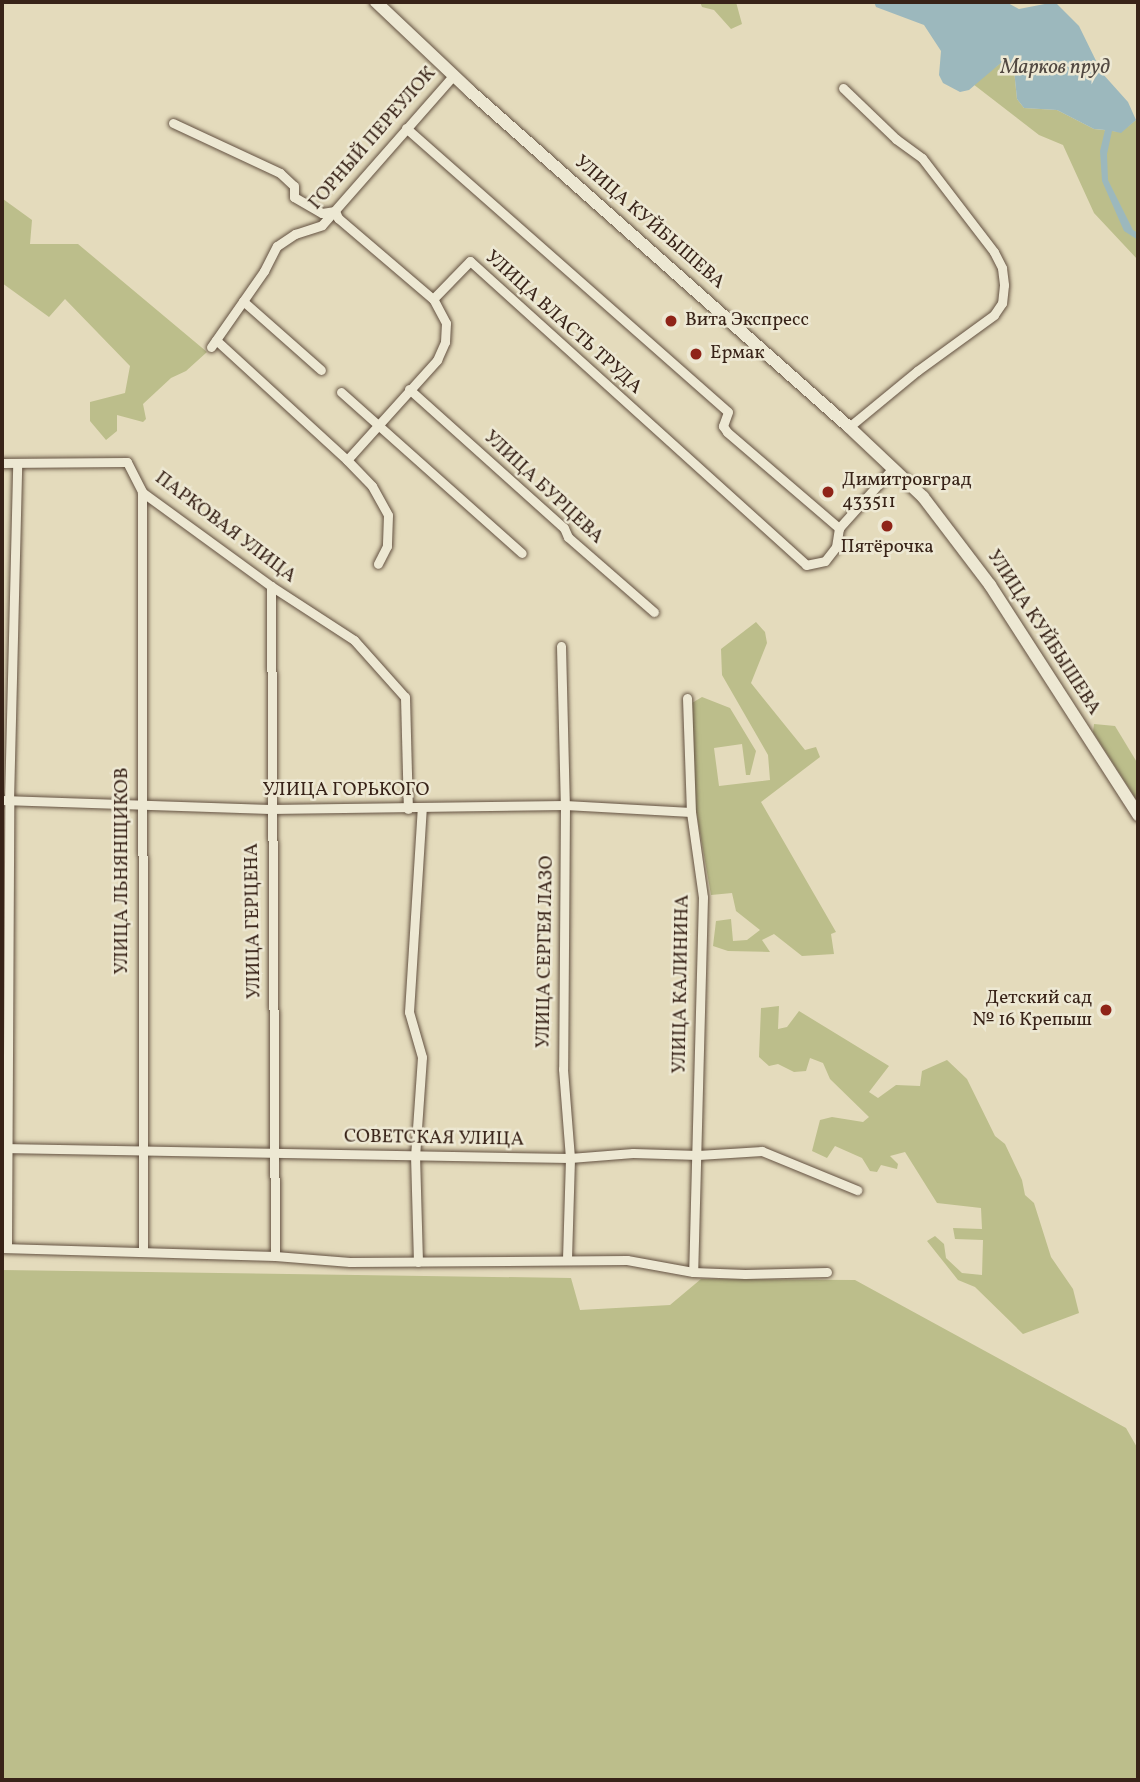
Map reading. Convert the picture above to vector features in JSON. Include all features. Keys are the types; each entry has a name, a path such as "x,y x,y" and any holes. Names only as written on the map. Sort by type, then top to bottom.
{"main road":[{"name":"УЛИЦА КУЙБЫШЕВА","path":"376,2 453,76 893,468 957,538 1138,815"}],"street":[{"name":"ГОРНЫЙ ПЕРЕУЛОК","path":"347,460 214,343 277,246 295,234 322,225 453,76"},
{"path":"843,88 896,139 922,158 994,252 1003,268 1004,285 1002,303 994,315 917,371 849,426"},
{"path":"173,123 280,173 294,186 294,197 322,213 335,211 338,218 433,299 446,323 445,342 437,360 347,460 372,486 387,515 387,546 378,564"},
{"path":"406,128 728,412 723,426 727,432 839,528 893,468"},
{"name":"УЛИЦА ВЛАСТЬ ТРУДА","path":"433,299 470,261 806,565 825,561 836,547 839,528"},
{"path":"243,301 321,370"},
{"name":"УЛИЦА БУРЦЕВА","path":"409,389 564,528 568,537 654,612"},
{"path":"341,392 522,553"},
{"name":"ПАРКОВАЯ УЛИЦА","path":"2,463 127,462 142,492 271,586 348,635 405,697 408,809"},
{"path":"17,464 5,800 4,1247 143,1250 350,1262 627,1260 693,1272 827,1272"},
{"name":"УЛИЦА ЛЬНЯНЩИКОВ","path":"142,492 143,1250"},
{"name":"УЛИЦА ГЕРЦЕНА","path":"271,586 275,1256"},
{"name":"УЛИЦА СЕРГЕЯ ЛАЗО","path":"561,646 565,805 563,1069 570,1158 567,1259"},
{"name":"УЛИЦА КАЛИНИНА","path":"687,698 691,812 703,897 697,1025 698,1155 693,1272"},
{"name":"УЛИЦА ГОРЬКОГО","path":"5,800 271,810 565,805 691,812"},
{"path":"418,1262 415,1157 422,1056 409,1012 422,808"},
{"name":"СОВЕТСКАЯ УЛИЦА","path":"5,1148 570,1158 633,1153 698,1155 762,1151 857,1190"}],"green space":[{"path":"700,2 736,2 742,24 731,29 714,10 702,7"},
{"path":"1002,62 1014,70 1017,99 1024,108 1057,110 1094,129 1121,132 1138,121 1138,260 1094,213 1063,145 1039,135 973,84"},
{"path":"3,199 32,220 30,244 78,244 207,352 186,371 171,378 143,404 146,419 143,422 117,415 117,431 106,440 90,421 90,402 125,393 130,366 65,299 49,317 2,283"},
{"path":"756,622 765,632 767,643 751,683 805,750 816,747 820,757 761,802 836,932 831,934 834,954 802,956 774,934 762,940 770,952 728,951 713,946 716,921 731,919 733,941 747,940 760,930 736,911 732,893 711,895 696,810 692,703 702,697 730,708 756,751 750,775 746,775 742,744 714,748 719,786 770,780 768,755 722,675 721,649"},
{"path":"1094,724 1115,726 1138,764 1138,802 1093,732"},
{"path":"779,1006 778,1029 787,1027 799,1011 889,1066 869,1092 878,1098 896,1085 920,1086 922,1071 947,1060 967,1079 995,1136 1005,1144 1022,1180 1025,1195 1034,1203 1051,1257 1073,1289 1079,1313 1023,1334 975,1287 958,1280 927,1241 935,1236 944,1244 946,1258 962,1273 982,1275 983,1240 955,1239 953,1228 982,1229 981,1208 937,1203 905,1152 890,1156 898,1164 897,1169 881,1165 877,1172 870,1171 862,1158 835,1146 827,1158 812,1151 820,1120 832,1117 863,1122 869,1117 830,1079 823,1063 810,1058 806,1071 794,1072 778,1064 769,1066 759,1057 761,1008"},
{"path":"2,1270 571,1278 580,1310 670,1305 701,1279 855,1280 1126,1428 1138,1449 1138,1780 2,1780"}],"water":[{"name":"Марков пруд","path":"874,2 1006,2 1019,9 1055,2 1079,26 1102,73 1128,102 1136,120 1121,133 1112,131 1107,154 1108,180 1133,230 1138,233 1138,240 1124,231 1102,181 1100,151 1105,130 1094,129 1057,110 1024,108 1017,99 1014,70 1002,62 969,90 960,92 943,83 939,75 941,51 924,25 876,7"}],"place":[{"name":"Вита Экспресс","path":"671,321"},
{"name":"Ермак","path":"696,354"},
{"name":"Димитровград 433511","path":"828,492"},
{"name":"Пятёрочка","path":"887,526"},
{"name":"Детский сад № 16 Крепыш","path":"1106,1010"}]}
